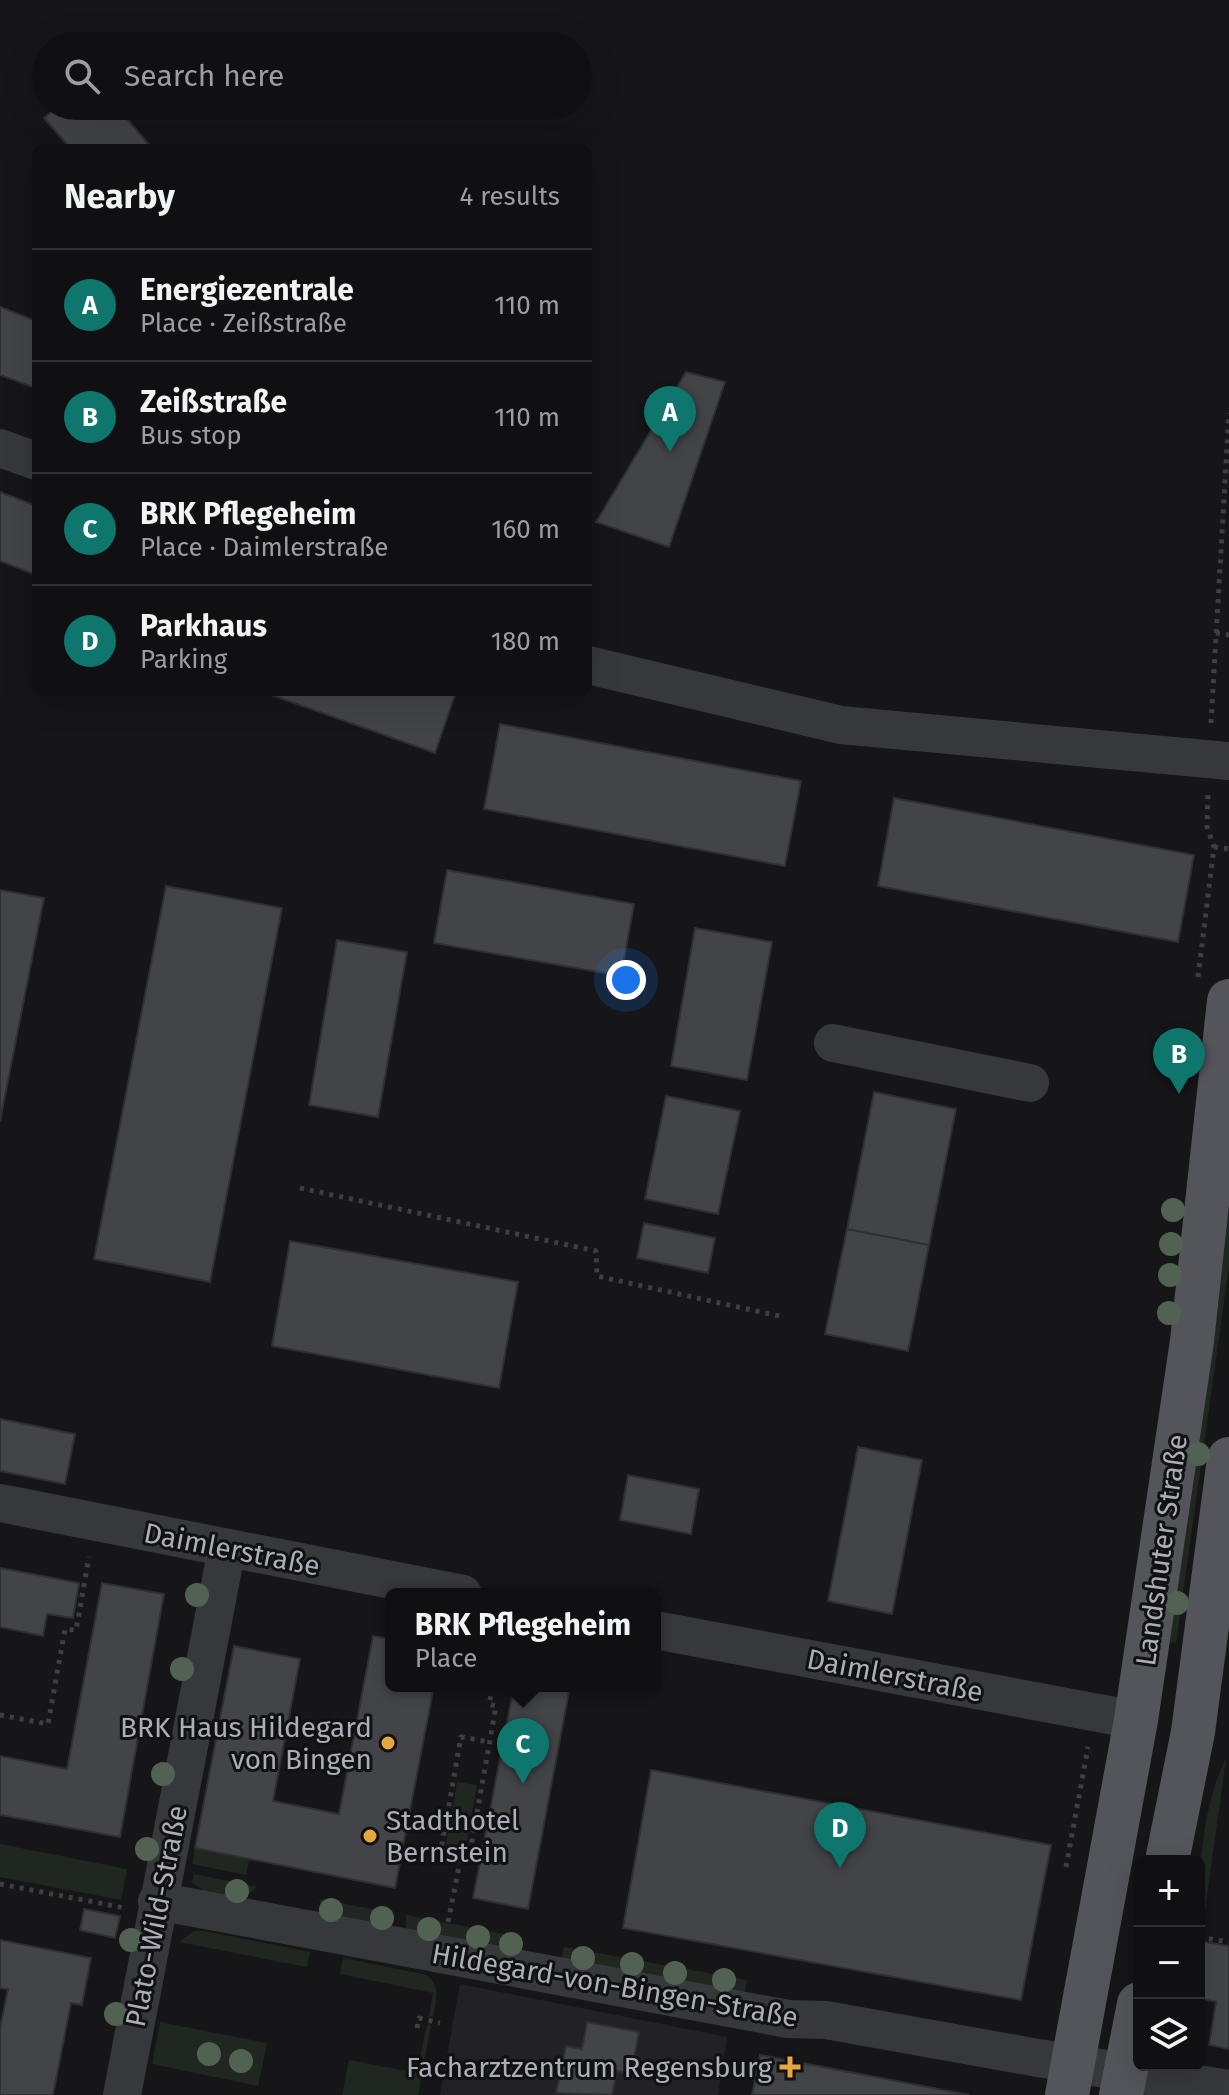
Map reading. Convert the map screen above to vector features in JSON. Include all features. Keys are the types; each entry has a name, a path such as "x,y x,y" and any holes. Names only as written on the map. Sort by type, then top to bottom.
{"main road":[{"name":"Landshuter Straße","path":"1070,2079 1115,1717 1192,1341 1213,992"},
{"name":"Landshuter Straße","path":"1168,1855 1193,1732 1229,1459"},
{"path":"1123,2084 1133,2034"}],"street":[{"path":"0,448 32,460"},
{"path":"592,666 841,725 1219,761"},
{"path":"833,1043 1030,1083"},
{"name":"Daimlerstraße","path":"0,1503 432,1588"},
{"name":"Plato-Wild-Straße","path":"122,2095 227,1548"},
{"name":"Daimlerstraße","path":"661,1631 1115,1717"},
{"name":"Hildegard-von-Bingen-Straße","path":"156,1909 788,2019 826,2020 1070,2079 1229,2089"}],"path":[{"path":"1213,992 1214,847 1207,827 1219,761 1216,633 1229,413"},
{"path":"1216,633 1229,635"},
{"path":"1214,847 1229,849"},
{"path":"300,1188 596,1251 597,1276 779,1316"},
{"path":"0,1715 48,1724 65,1629 76,1630 96,1522"},
{"path":"449,1917 463,1846 471,1847 496,1706 489,1704 492,1692"},
{"path":"1064,1882 1115,1717"},
{"path":"460,1859 440,1855 461,1737 490,1742"},
{"path":"0,1884 125,1909 156,1909"},
{"path":"1205,1938 1229,1942"},
{"path":"417,2028 419,2018 440,2023"}],"shaded area":[{"path":"1229,1104 1229,1266 1176,1643 1167,1642"},
{"path":"1226,1758 1205,1911 1203,1843 1217,1779"},
{"path":"457,1782 477,1785 467,1841 460,1840 457,1852 445,1850"},
{"path":"0,1844 127,1869 121,1900 0,1877"},
{"path":"195,1848 249,1860 246,1875 192,1864"},
{"path":"194,1874 257,1887 242,1900 207,1893 192,1882"},
{"path":"319,1899 393,1913 386,1927 325,1916"},
{"path":"406,1915 520,1937 516,1954 406,1931"},
{"path":"194,1931 310,1952 307,1967 179,1942"},
{"path":"564,1947 747,1980 744,1996 561,1962"},
{"path":"343,1958 427,1975 436,1990 433,2017 429,2016 433,1993 340,1974"},
{"path":"460,1984 727,2037 718,2095 440,2095"},
{"path":"160,2022 267,2043 258,2086 152,2064"},
{"path":"427,2024 431,2025 418,2095 342,2095 349,2060 417,2073"}],"building":[{"path":"46,120 128,120 149,144 67,144"},
{"path":"0,307 32,319 32,387 0,375"},
{"path":"686,372 725,382 669,547 596,522"},
{"path":"0,492 32,504 32,573 0,561"},
{"path":"274,696 455,696 435,753"},
{"path":"500,724 801,781 785,866 484,809"},
{"path":"894,798 1194,855 1178,942 878,886"},
{"path":"447,870 634,904 621,976 434,943"},
{"path":"166,886 282,908 210,1282 94,1259"},
{"path":"0,890 44,898 0,1121"},
{"path":"695,928 772,942 747,1080 671,1066"},
{"path":"337,940 407,952 378,1117 309,1105"},
{"path":"874,1092 956,1109 929,1245 847,1229"},
{"path":"666,1096 740,1111 718,1214 645,1199"},
{"path":"644,1223 715,1238 708,1273 637,1258"},
{"path":"847,1229 929,1245 908,1351 825,1334"},
{"path":"290,1241 518,1282 499,1388 272,1346"},
{"path":"0,1419 75,1434 65,1484 0,1471"},
{"path":"858,1447 922,1460 892,1614 828,1601"},
{"path":"628,1475 699,1489 691,1534 620,1520"},
{"path":"0,1568 79,1583 73,1618 47,1614 43,1636 0,1627"},
{"path":"102,1583 164,1594 120,1837 0,1815 0,1756 67,1769"},
{"name":"BRK Haus Hildegard von Bingen","path":"373,1636 385,1638 385,1692 433,1692 395,1888 195,1848 234,1646 300,1659 273,1801 339,1814"},
{"path":"513,1692 569,1692 528,1909 473,1898"},
{"path":"651,1770 1051,1845 1021,2000 623,1928"},
{"path":"84,1909 120,1916 115,1938 80,1930"},
{"path":"0,1940 91,1958 82,2005 71,2003 53,2095 0,2095 0,2028 8,1989 0,1988"},
{"path":"1205,1942 1229,1946 1229,2049 1209,2045 1216,2002 1205,1999"},
{"path":"587,2022 639,2032 631,2074 617,2071 612,2095 556,2093 566,2046 582,2049"},
{"name":"Facharztzentrum Regensburg","path":"760,2055 970,2095 752,2095"}],"place":[{"name":"Energiezentrale","path":"670,452"},
{"name":"Zeißstraße","path":"1179,1094"},
{"name":"BRK Haus Hildegard von Bingen","path":"388,1743"},
{"name":"BRK Pflegeheim","path":"523,1784"},
{"name":"Stadthotel Bernstein","path":"370,1836"},
{"name":"Parkhaus","path":"840,1868"},
{"name":"Facharztzentrum Regensburg","path":"790,2067"}]}
